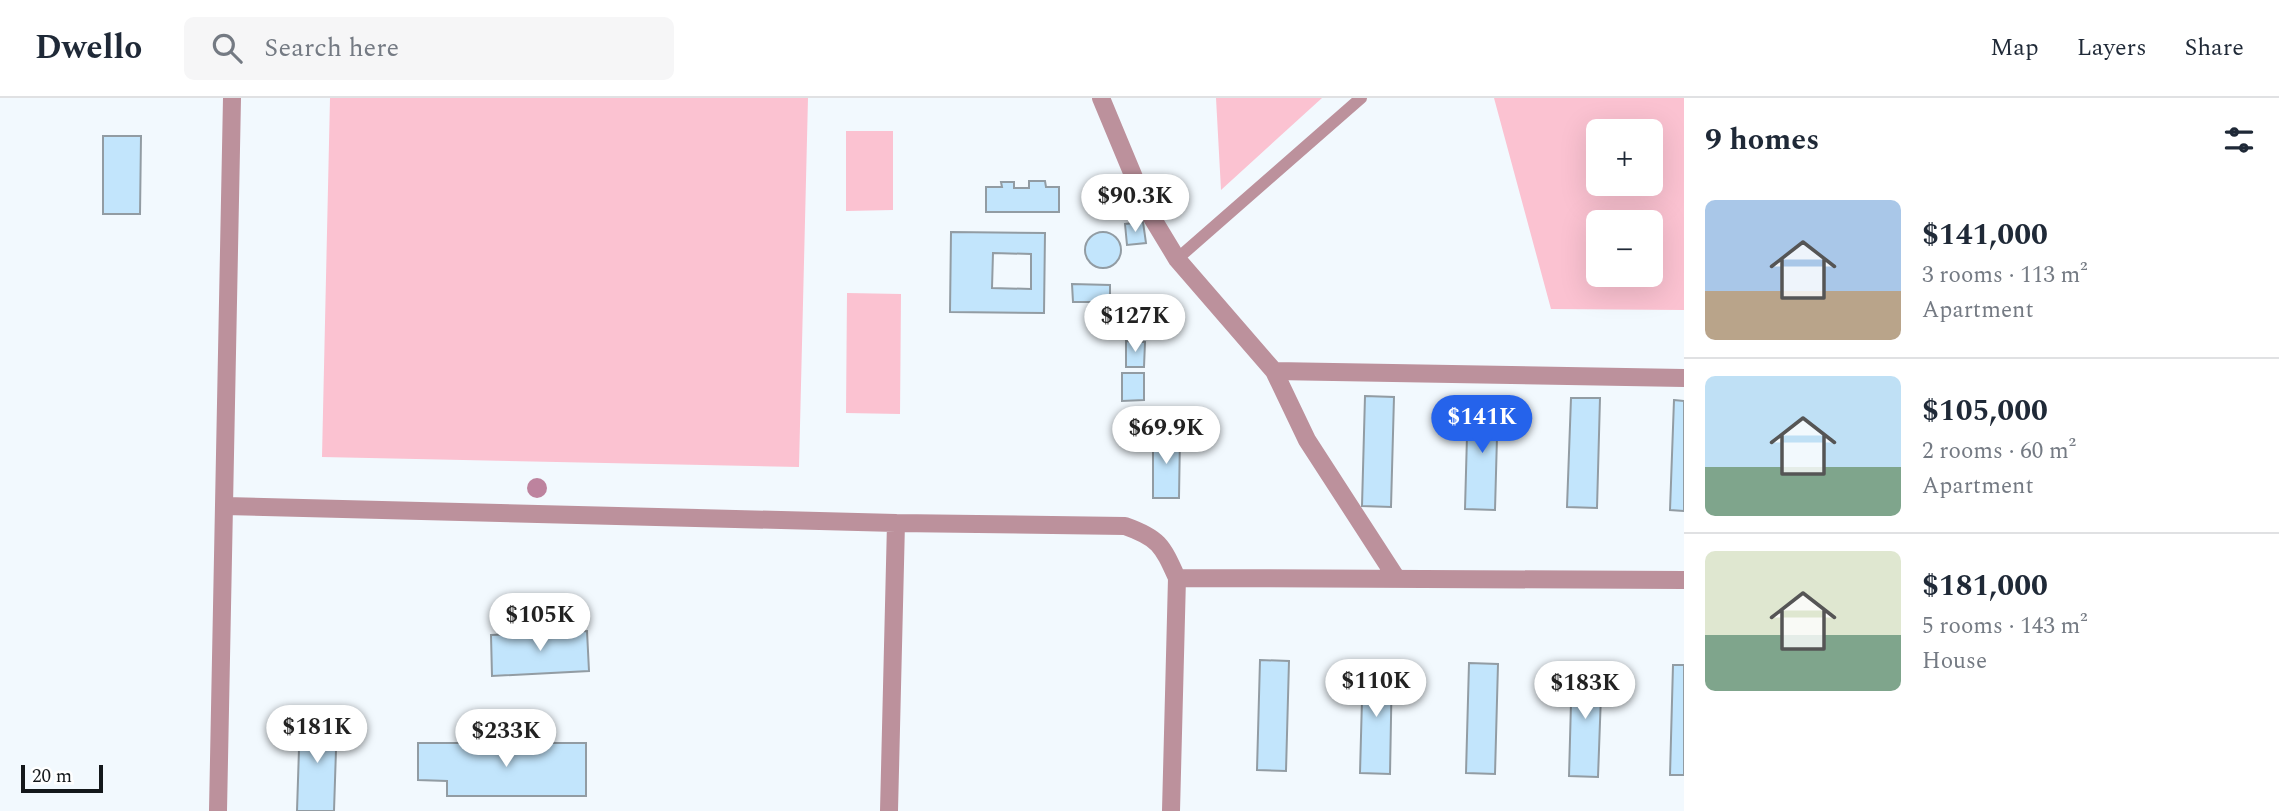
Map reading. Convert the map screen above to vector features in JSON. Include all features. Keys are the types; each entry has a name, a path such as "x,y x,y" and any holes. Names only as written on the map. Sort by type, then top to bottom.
{"street":[{"path":"218,811 232,98"},
{"path":"1101,98 1148,211 1177,259 1274,371 1307,440 1397,579"},
{"path":"1274,371 1684,377"},
{"path":"225,506 1125,526 1152,536 1164,548 1177,578 1171,811"},
{"path":"889,811 896,523"},
{"path":"1177,578 1684,580"}],"lane":[{"path":"1177,259 1362,98"}],"shaded area":[{"path":"330,98 808,98 799,467 322,457"},
{"path":"1216,98 1322,98 1221,190"},
{"path":"1494,98 1684,98 1684,310 1551,309"},
{"path":"846,131 893,131 893,210 846,211"},
{"path":"847,293 901,294 900,414 846,413"}],"building":[{"path":"103,136 141,136 140,214 103,214"},
{"path":"1093,179 1120,180 1120,197 1129,198 1128,214 1100,213 1101,197 1092,196"},
{"path":"1029,181 1045,181 1046,187 1059,187 1059,212 986,212 986,187 1002,187 1001,182 1014,182 1014,188 1029,188"},
{"path":"1143,222 1146,243 1127,245 1125,224"},
{"path":"951,232 1045,233 1044,313 950,312","holes":["993,253 1031,254 1031,289 992,288"]},
{"path":"1103,232 1116,237 1121,250 1116,263 1103,268 1090,263 1085,250 1090,237"},
{"path":"1072,284 1110,285 1110,302 1073,302"},
{"path":"1126,341 1145,342 1144,367 1126,367"},
{"path":"1122,373 1144,373 1144,400 1122,401"},
{"path":"1365,396 1394,397 1391,507 1362,506"},
{"path":"1571,398 1600,398 1597,508 1567,507"},
{"path":"1468,399 1498,400 1495,510 1465,509"},
{"path":"1674,400 1684,401 1684,511 1670,510"},
{"path":"1153,435 1180,435 1179,498 1153,498"},
{"path":"587,631 589,671 492,676 491,635"},
{"path":"1260,660 1289,661 1286,771 1257,770"},
{"path":"1363,663 1392,664 1390,774 1360,773"},
{"path":"1469,663 1498,664 1495,774 1466,773"},
{"path":"1673,665 1684,665 1684,775 1670,775"},
{"path":"1572,666 1602,667 1598,777 1569,776"},
{"path":"300,718 337,719 334,811 297,811"},
{"path":"418,743 586,743 586,796 447,796 447,781 418,780"}]}
